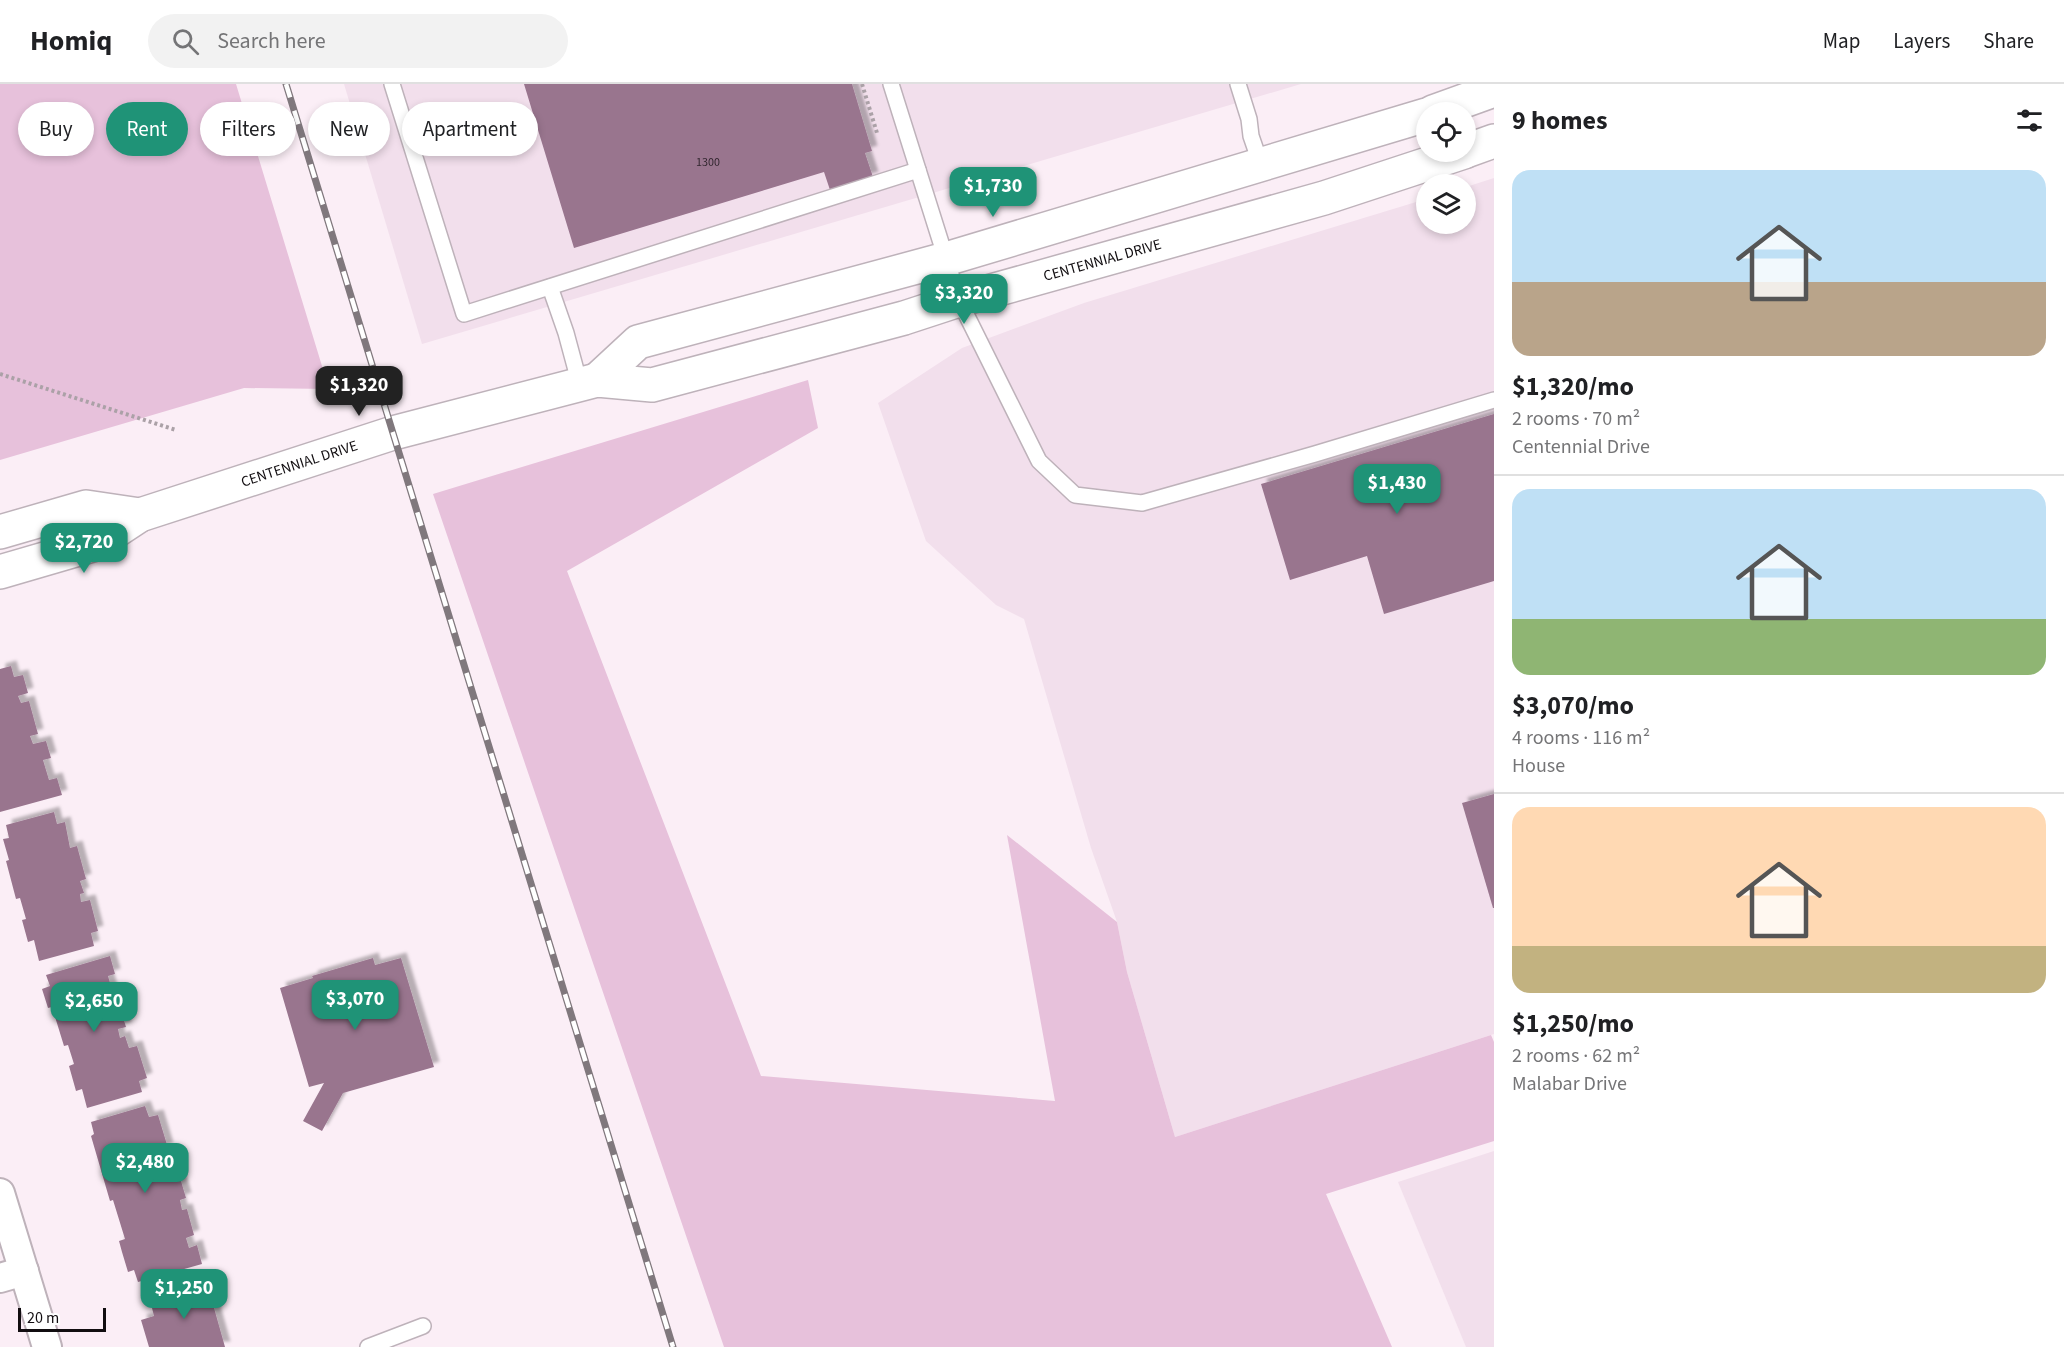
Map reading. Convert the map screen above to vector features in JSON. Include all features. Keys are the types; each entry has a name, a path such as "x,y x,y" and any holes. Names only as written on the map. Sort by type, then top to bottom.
{"main road":[{"path":"1461,102 1494,90"},
{"name":"CENTENNIAL DRIVE","path":"589,382 638,342 946,259 1416,118"},
{"name":"CENTENNIAL DRIVE","path":"1476,147 1494,141"},
{"name":"CENTENNIAL DRIVE","path":"0,572 96,544 140,515 393,433 589,382 652,385 904,318 958,300 1324,198 1432,162"},
{"name":"CENTENNIAL DRIVE","path":"0,532 86,507 140,515"}],"street":[{"path":"0,1193 12,1274 47,1347"}],"lane":[{"path":"392,84 464,314 918,170"},
{"path":"891,84 958,300 1040,461 1075,495 1142,502 1315,454 1494,400"},
{"path":"1238,84 1261,165"},
{"path":"550,287 566,333 589,382"},
{"path":"368,1347 423,1326"}],"path":[{"path":"862,84 876,133"},
{"path":"0,374 176,430"}],"shaded area":[{"path":"0,84 236,84 241,102 200,102 200,156 258,156 329,389 244,388 0,460"},
{"path":"344,84 1301,84 422,344 366,156 390,156 390,102 349,102"},
{"path":"1494,178 1494,1034 1175,1137 1127,972 1117,922 1091,848 1024,619 996,605 926,541 878,403 962,348 1084,303 1416,202 1416,234 1476,234 1476,184"},
{"path":"808,380 818,428 567,571 761,1076 1055,1101 1007,835 1117,922 1127,972 1175,1137 1491,1035 1494,1042 1494,1141 1326,1194 1392,1347 724,1347 433,494"},
{"path":"1494,1151 1494,1347 1466,1347 1398,1182"}],"building":[{"path":"524,84 852,84 872,151 865,153 873,177 830,190 824,172 574,248 538,130 538,102 529,102"},
{"path":"1494,414 1494,581 1384,614 1367,556 1290,580 1261,484"},
{"path":"11,666 14,677 23,675 28,693 18,696 21,703 29,701 38,734 30,736 33,744 46,741 51,758 43,760 49,780 57,778 62,795 0,812 0,669"},
{"path":"1494,794 1494,908 1493,908 1462,803"},
{"path":"54,812 57,824 65,822 70,848 77,846 86,879 80,881 84,893 80,894 81,902 90,900 98,931 91,933 94,946 39,961 34,940 28,942 22,920 26,919 20,898 16,899 3,839 9,838 6,825"},
{"path":"110,956 115,974 108,976 112,990 107,991 109,997 116,995 126,1027 118,1029 120,1038 125,1036 129,1048 137,1046 147,1078 139,1081 142,1092 87,1108 82,1089 76,1091 69,1066 74,1064 68,1045 64,1046 52,1007 48,1008 42,989 50,986 46,975"},
{"path":"373,958 375,965 401,958 434,1067 343,1093 322,1131 303,1121 324,1083 309,1087 280,988"},
{"path":"145,1106 149,1117 158,1115 168,1148 159,1150 161,1158 166,1157 169,1166 176,1164 186,1198 180,1200 182,1210 187,1209 194,1235 186,1238 189,1248 197,1245 202,1264 138,1282 134,1270 128,1272 122,1252 119,1241 125,1239 113,1200 110,1201 91,1136 94,1134 91,1122"},
{"path":"207,1283 225,1347 149,1347 141,1320 154,1316 150,1300"}],"railway":[{"path":"286,84 673,1347"}]}
